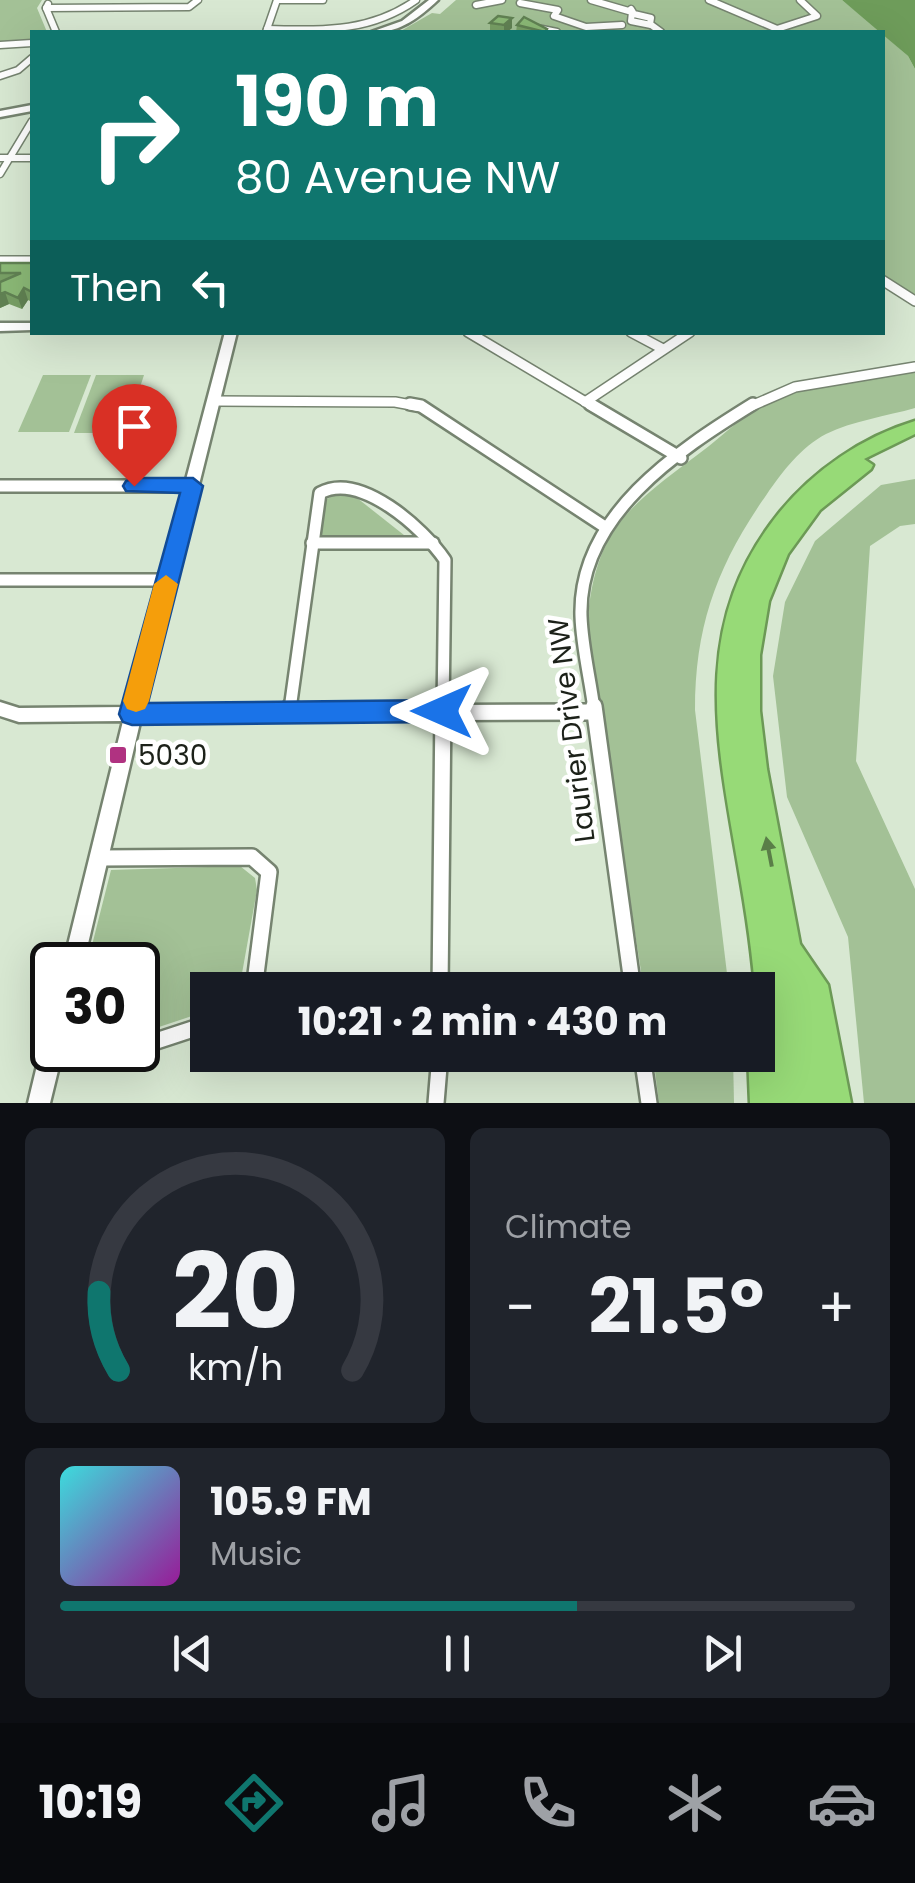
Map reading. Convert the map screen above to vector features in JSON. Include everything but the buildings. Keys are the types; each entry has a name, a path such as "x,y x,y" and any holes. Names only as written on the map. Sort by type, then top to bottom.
{"highway":[{"path":"769,972 726,706 736,614 757,557 782,518 803,495 854,456 915,427"},
{"path":"809,1103 788,948 748,728 746,679 756,608 786,540 821,498 868,463 915,440"},
{"path":"788,948 814,986 836,1103"},
{"path":"775,1010 784,1103"},
{"path":"762,1072 764,1103"}],"street":[{"path":"55,30 48,4 189,7 198,0"},
{"path":"267,30 277,0 324,0"},
{"path":"288,30 372,26 395,18 416,0"},
{"path":"382,30 405,23 437,0"},
{"path":"394,30 411,24 437,0"},
{"path":"476,5 502,0"},
{"path":"620,7 591,0 608,0 651,18 651,25"},
{"path":"710,0 777,28 817,16 800,0"},
{"path":"529,8 558,10 554,16 593,30"},
{"path":"632,12 629,19 633,22 659,30"},
{"path":"622,29 633,22"},
{"path":"532,27 547,30"},
{"path":"0,45 30,43"},
{"path":"0,76 18,70 30,60"},
{"path":"0,116 30,110"},
{"path":"0,174 5,158 30,124"},
{"path":"0,261 30,261"},
{"path":"885,282 915,301"},
{"path":"0,327 30,327"},
{"path":"79,942 132,714 230,335"},
{"path":"473,335 681,458"},
{"path":"637,335 663,349"},
{"path":"585,402 685,335"},
{"name":"Laurier Drive NW","path":"630,972 581,614 590,562 604,526 622,504 719,427 774,393 915,367"},
{"path":"216,401 395,402 421,406 604,526"},
{"path":"290,712 320,493 332,486 350,485 364,490 433,544 444,560 440,972"},
{"path":"0,486 193,486"},
{"path":"312,544 433,544"},
{"path":"0,580 167,580"},
{"path":"0,710 19,715 593,712"},
{"path":"100,858 252,857 269,872 256,972"},
{"path":"160,1040 190,1030"},
{"path":"39,1103 47,1072"},
{"path":"436,1103 439,1072"},
{"path":"644,1072 649,1103"}],"shaded area":[{"path":"0,0 42,0 37,8 46,30 30,30 30,40 0,42"},
{"path":"456,0 842,0 880,30 402,30 432,13 440,14"},
{"path":"842,0 915,0 915,69 908,56 885,36 885,30 877,30"},
{"path":"885,36 908,56 915,69 915,297 885,278"},
{"path":"915,372 915,408 858,422 817,439 773,486 735,545 705,622 695,710 727,972 641,972 587,628 598,564 608,540 638,502 739,421 763,405 824,386"},
{"path":"43,375 91,375 69,432 18,432"},
{"path":"96,375 144,375 125,433 74,433"},
{"path":"915,479 915,524 900,526 870,546 856,761 915,889 915,1103 864,1103 848,937 787,797 773,676 785,602 815,541 881,485"},
{"path":"340,492 352,494 409,539 319,539 325,500"},
{"path":"240,866 255,878 257,890 242,972 190,972 190,1017 160,1027 160,942 93,942 111,870"},
{"path":"655,1072 733,1072 734,1103 659,1103"}],"slow traffic":[{"path":"136,701 166,584"}],"place":[{"name":"5030","path":"118,755"}],"route":[{"path":"134,486 193,486 132,714 442,711"}]}
